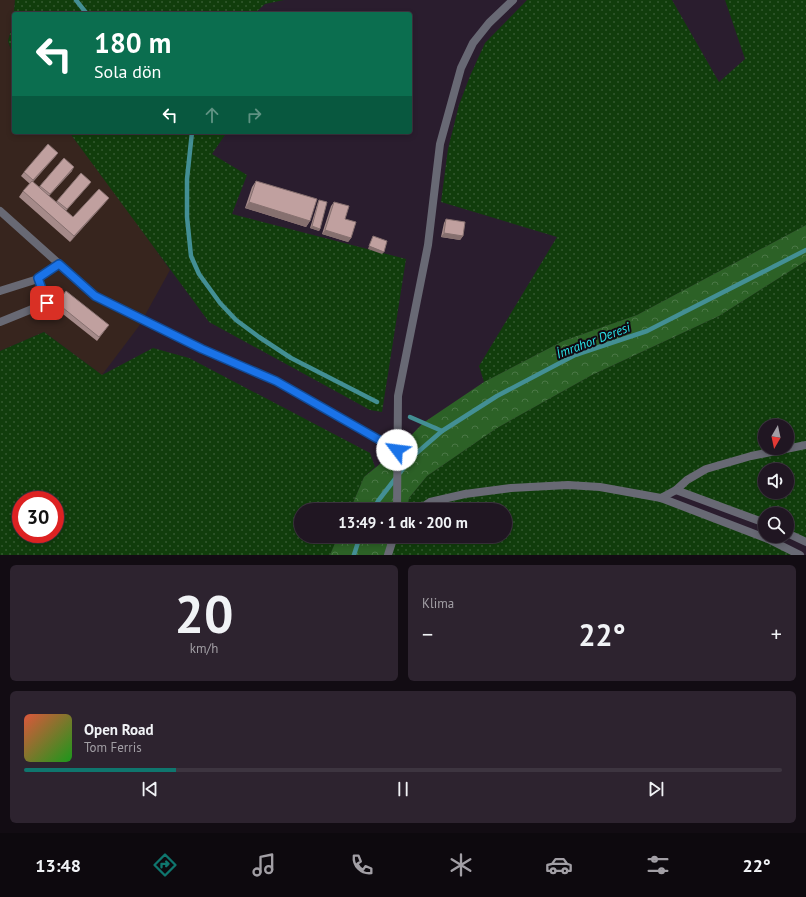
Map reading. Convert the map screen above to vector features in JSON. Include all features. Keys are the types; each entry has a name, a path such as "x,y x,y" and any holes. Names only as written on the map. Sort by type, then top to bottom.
{"street":[{"path":"397,503 398,396 402,369 424,267 440,144 447,114 461,68 473,43 489,23 513,0"},
{"path":"0,211 95,296 202,349 276,381 397,450"},
{"path":"0,291 38,278 59,264"},
{"path":"0,322 47,303 38,278"},
{"path":"661,498 676,490 687,480 706,469 751,456 806,445"},
{"path":"428,503 465,494 512,488 568,485 600,487 661,498 768,539 800,555"},
{"path":"676,490 758,521"},
{"path":"794,536 806,542"},
{"path":"388,555 392,543"}],"shaded area":[{"path":"0,0 15,0 14,12 12,12 12,27 8,41 12,53 12,134 71,134 119,198 170,270 139,326 102,375 44,332 0,351"}],"green space":[{"path":"15,0 284,0 265,4 256,12 14,12"},
{"path":"527,0 672,0 719,82 745,59 725,0 806,0 806,225 637,315 563,341 484,382 479,366 557,237 441,202 448,149 459,105 470,76 485,43"},
{"path":"12,27 12,53 8,41"},
{"path":"70,134 226,134 212,154 247,175 232,214 406,259 382,412 370,410 209,322"},
{"path":"806,225 806,261 719,316 592,375 497,428 427,476 409,498 408,503 353,503 364,477 397,450 423,423 484,382 563,341 637,315"},
{"path":"806,261 806,542 794,536 794,507 758,507 758,520 676,490 662,498 758,538 758,543 771,543 800,555 388,555 392,543 512,543 512,503 408,503 409,498 427,476 497,428 592,375 719,316"},
{"path":"44,332 102,375 153,348 189,358 370,453 375,467 364,477 353,503 294,503 294,543 335,543 330,555 0,555 0,351"},
{"path":"335,543 392,543 388,555 330,555"}],"building":[{"path":"48,144 58,153 33,180 24,172"},
{"path":"64,158 74,167 50,194 40,186"},
{"path":"81,173 91,182 67,209 57,201"},
{"path":"32,181 73,217 99,189 109,198 74,236 23,191"},
{"path":"256,181 317,199 310,221 249,202"},
{"path":"319,200 327,202 320,229 312,226"},
{"path":"334,202 349,206 345,219 356,222 351,238 325,230"},
{"path":"446,219 465,222 463,236 444,233"},
{"path":"373,236 387,241 384,252 369,246"},
{"path":"66,291 109,325 99,337 57,303"}],"waterway":[{"path":"76,0 85,12"},
{"path":"192,134 187,179 187,217 191,256 199,274 220,303 236,320 259,337 291,358 377,402"},
{"name":"İmrahor Deresi","path":"377,503 412,457 442,431 497,396 575,355 647,331 806,250"},
{"path":"410,417 442,431"},
{"name":"İmrahor Deresi","path":"354,555 358,543"}],"route":[{"path":"47,303 38,278 59,264 95,296 202,349 276,381 397,450"}]}
